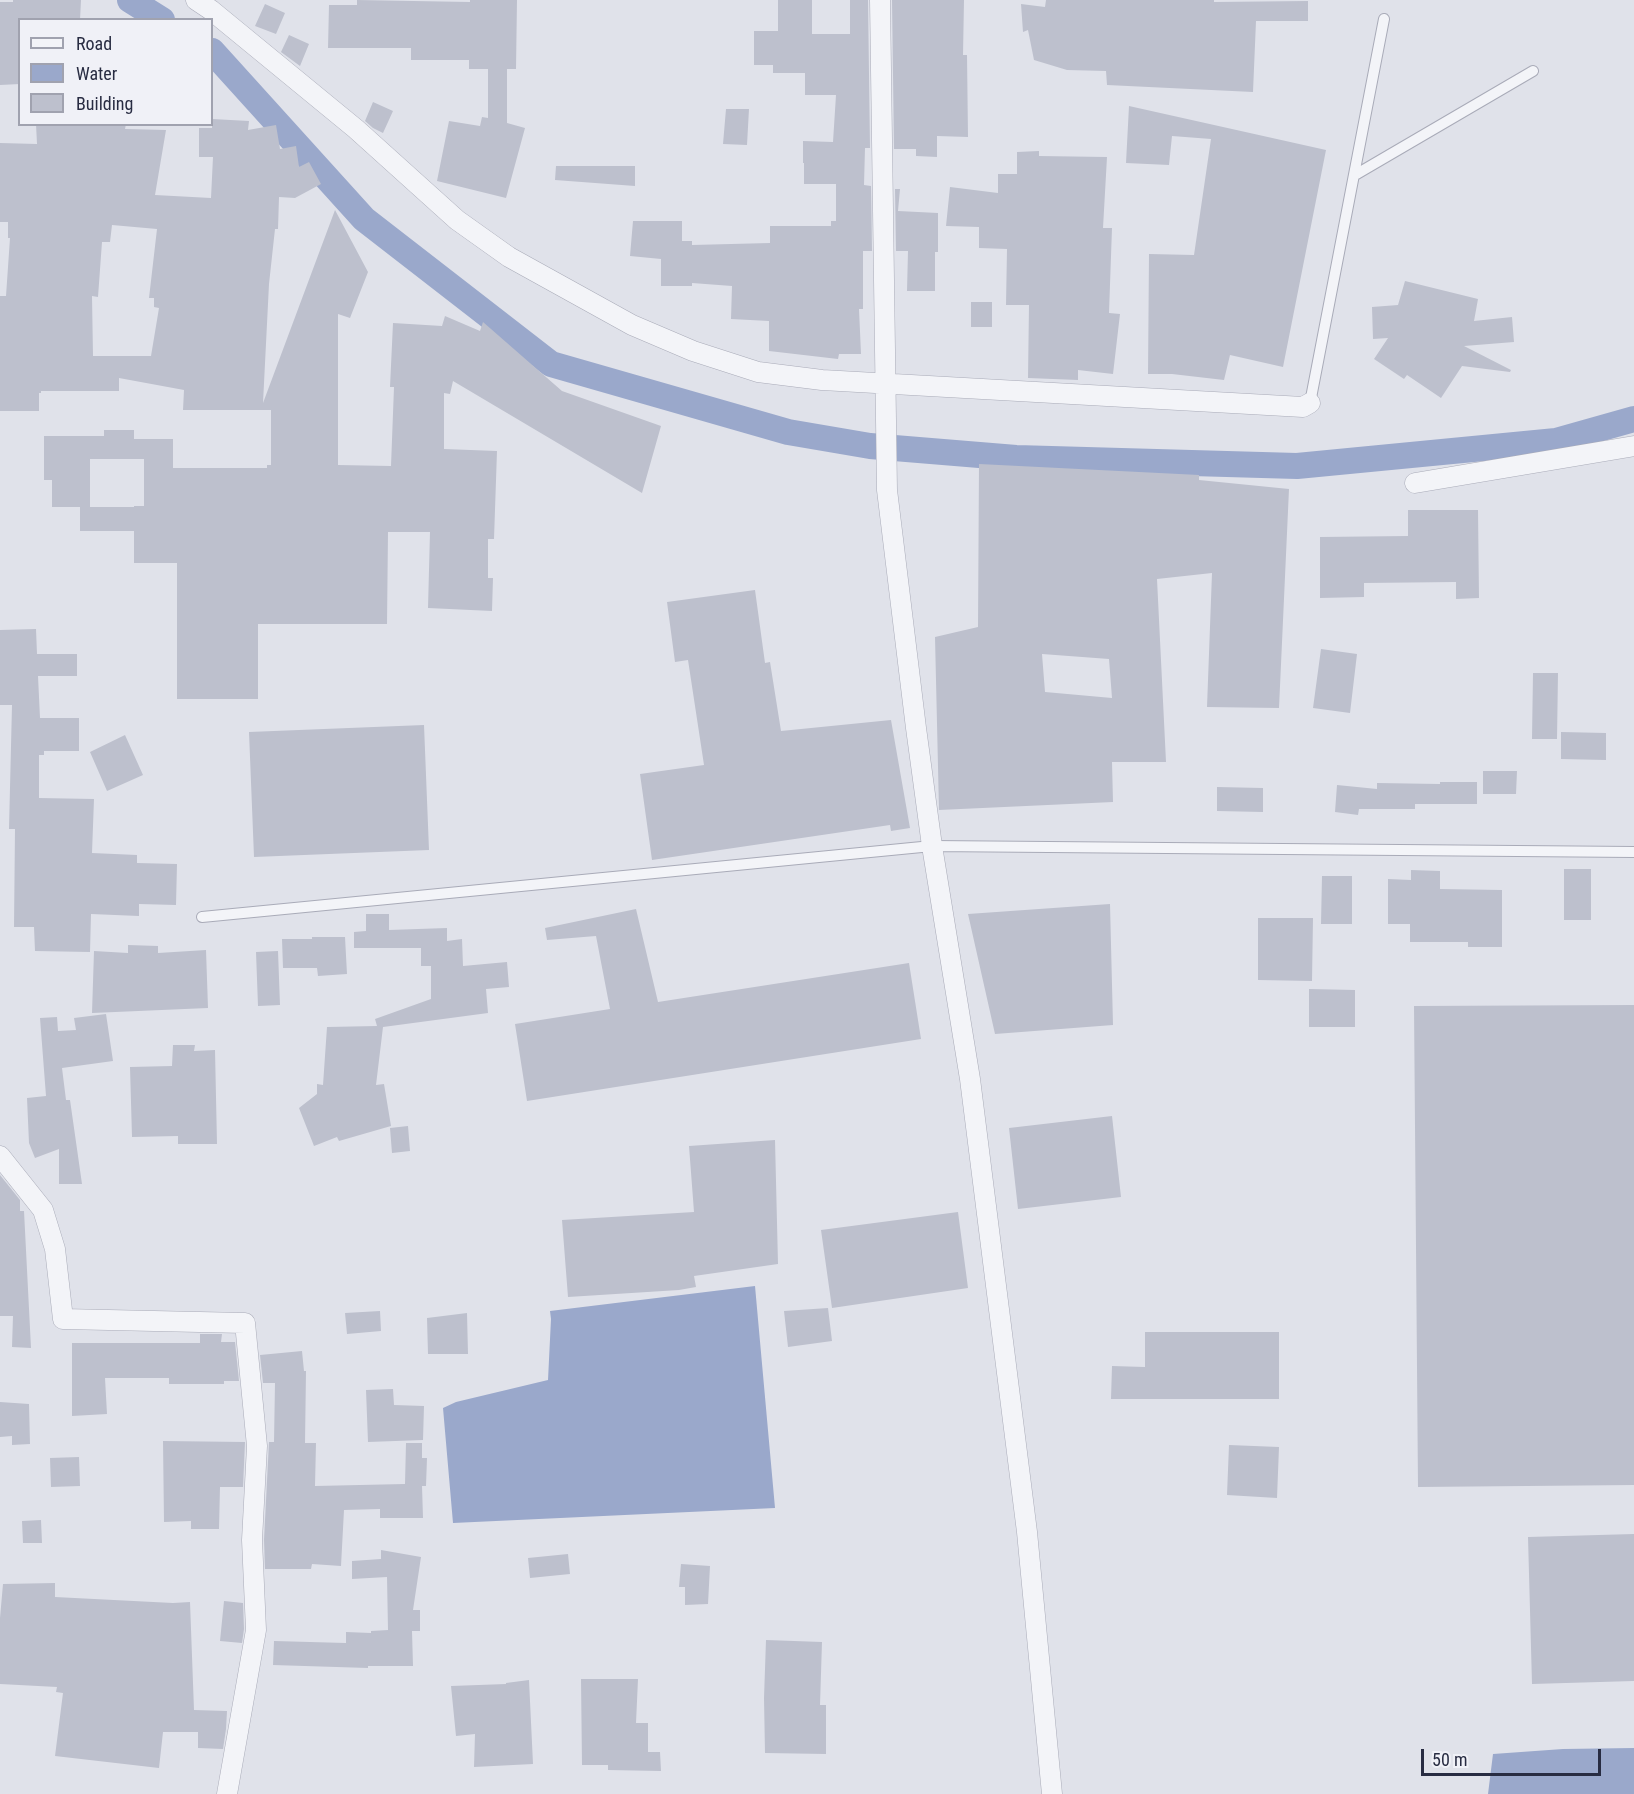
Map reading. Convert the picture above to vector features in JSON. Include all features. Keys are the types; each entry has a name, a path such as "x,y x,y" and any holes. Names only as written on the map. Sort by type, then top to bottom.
{"street":[{"path":"196,0 356,129 457,220 509,257 632,325 693,351 758,372 822,380 1302,407 1310,403"},
{"path":"880,0 887,490 932,846 970,1079 1026,1532 1052,1794"},
{"path":"1415,483 1634,446"},
{"path":"0,1156 43,1210 55,1249 63,1318 245,1323 257,1446 252,1540 256,1630 227,1794"}],"lane":[{"path":"1310,403 1384,19"},
{"path":"1355,175 1533,71"},
{"path":"202,917 932,846 1634,852"}],"water":[{"path":"755,1286 775,1508 453,1523 443,1408 456,1402 548,1380 550,1311"},
{"path":"1634,1748 1634,1794 1488,1794 1493,1754 1563,1749"}],"building":[{"path":"13,0 81,0 80,18 18,18 18,84 0,85 0,2 13,2"},
{"path":"357,0 470,2 470,0 517,0 516,69 507,69 507,123 525,128 506,198 437,181 449,121 480,126 482,117 488,118 488,69 469,69 469,60 411,60 411,48 328,48 329,5 357,5"},
{"path":"778,0 812,0 812,34 850,34 850,0 868,0 870,148 865,148 864,185 871,186 872,251 863,251 863,309 859,309 861,354 839,354 838,359 769,351 769,321 731,319 732,286 692,283 692,286 661,286 661,259 630,256 633,221 682,221 682,241 692,241 692,245 770,243 770,226 831,226 831,221 836,221 836,184 804,184 803,141 833,142 836,95 805,95 805,73 773,73 773,65 754,65 754,31 778,31"},
{"path":"892,0 964,0 963,55 967,55 968,137 937,136 937,157 916,156 916,149 894,149"},
{"path":"1046,0 1308,1 1308,21 1256,21 1253,92 1107,85 1106,71 1067,70 1034,60 1028,30 1023,32 1021,4 1045,7"},
{"path":"265,4 285,13 276,34 255,26"},
{"path":"289,35 309,44 300,66 281,52"},
{"path":"373,102 393,111 383,133 365,121"},
{"path":"1129,106 1326,150 1283,367 1230,355 1224,380 1172,374 1148,374 1149,254 1194,255 1211,139 1172,136 1169,165 1126,163"},
{"path":"726,109 749,109 747,145 723,144"},
{"path":"213,119 249,121 248,130 276,125 280,149 296,146 299,167 309,162 321,184 295,198 279,197 278,229 275,229 269,284 263,403 335,210 368,272 350,318 338,314 338,465 391,466 394,387 390,387 393,323 442,326 445,316 480,331 483,322 562,391 661,426 642,493 453,381 450,394 444,393 444,449 497,451 494,539 488,539 488,578 493,578 492,611 428,608 430,532 388,532 387,624 258,624 258,699 177,699 177,563 134,563 134,531 80,531 80,507 52,507 52,480 44,480 44,436 104,436 104,430 134,430 134,439 173,439 173,468 267,468 267,465 271,465 271,410 183,410 184,390 119,378 119,391 41,391 39,411 0,411 0,296 6,296 10,238 8,238 8,222 0,222 0,143 37,144 36,126 126,126 125,129 166,130 155,195 211,198 213,157 199,157 199,128 212,128","holes":["112,225 157,229 149,298 154,298 154,307 159,308 151,356 93,356 92,296 98,297 102,242 110,242","90,459 144,459 144,506 90,507"]},
{"path":"1039,151 1039,156 1107,157 1103,228 1112,228 1109,313 1120,314 1113,374 1078,370 1078,380 1028,378 1029,305 1006,305 1007,249 979,248 979,227 946,226 950,187 998,193 998,174 1017,174 1017,152"},
{"path":"556,166 635,166 635,186 555,180"},
{"path":"895,189 900,189 898,211 938,213 935,291 907,291 908,251 896,251"},
{"path":"1405,281 1478,299 1474,321 1512,317 1514,342 1464,346 1511,370 1510,372 1462,366 1441,398 1407,375 1404,379 1374,359 1388,338 1373,339 1372,307 1398,305"},
{"path":"971,302 992,302 992,327 971,327"},
{"path":"979,464 1199,475 1199,480 1289,489 1279,708 1207,707 1212,573 1157,579 1166,762 1112,762 1113,802 939,810 935,637 978,627","holes":["1042,654 1109,659 1112,698 1045,692"]},
{"path":"1408,510 1478,510 1479,598 1456,599 1456,582 1364,583 1364,597 1320,598 1320,537 1408,536"},
{"path":"755,590 765,663 770,662 781,731 891,720 910,828 891,831 890,825 652,860 640,774 704,765 688,660 675,662 667,602"},
{"path":"36,629 37,654 77,654 77,676 38,676 40,718 79,718 79,751 44,751 44,755 39,755 39,798 94,799 92,853 137,855 137,863 177,864 176,905 139,904 139,916 91,914 90,952 35,951 34,927 14,927 15,829 9,829 12,705 0,705 0,630"},
{"path":"1321,649 1357,654 1350,713 1313,708"},
{"path":"1533,673 1558,673 1557,739 1532,739"},
{"path":"424,725 429,850 254,857 249,732"},
{"path":"1561,732 1606,733 1606,760 1561,759"},
{"path":"125,735 143,775 107,791 90,752"},
{"path":"1483,771 1517,771 1516,794 1483,794"},
{"path":"1440,782 1477,782 1477,804 1415,804 1415,809 1359,809 1358,815 1335,812 1337,785 1377,789 1377,783 1440,784"},
{"path":"1217,787 1263,788 1263,812 1217,811"},
{"path":"1564,869 1591,869 1591,920 1564,920"},
{"path":"1411,870 1440,871 1440,889 1502,890 1502,947 1468,947 1468,942 1410,942 1410,924 1388,924 1388,879 1411,880"},
{"path":"1322,876 1352,876 1352,924 1321,924"},
{"path":"1110,904 1113,1025 995,1034 968,914"},
{"path":"636,909 658,1002 909,963 921,1039 527,1101 515,1024 610,1009 596,936 547,940 545,928"},
{"path":"366,914 389,914 389,930 447,928 447,941 462,939 463,966 507,962 509,987 486,989 488,1013 383,1027 376,1085 384,1084 391,1126 339,1141 337,1137 314,1146 299,1108 317,1094 317,1084 323,1085 327,1027 377,1026 375,1019 431,999 431,966 421,966 421,948 354,948 354,932 366,931"},
{"path":"1258,918 1313,918 1312,981 1258,980"},
{"path":"312,937 345,937 347,974 318,976 317,968 283,968 282,939 312,939"},
{"path":"128,945 158,946 158,953 206,950 208,1008 92,1013 94,951 128,953"},
{"path":"278,951 280,1005 258,1006 256,952"},
{"path":"1309,989 1355,990 1355,1027 1309,1027"},
{"path":"1634,1005 1634,1485 1418,1487 1414,1006"},
{"path":"106,1014 113,1061 62,1068 66,1100 70,1100 82,1184 59,1184 59,1149 35,1158 29,1143 27,1098 46,1096 40,1018 57,1017 58,1031 76,1030 74,1018"},
{"path":"173,1045 195,1045 194,1051 215,1050 217,1144 178,1144 178,1136 132,1137 130,1067 172,1066"},
{"path":"1112,1116 1121,1197 1018,1209 1009,1128"},
{"path":"408,1126 410,1151 392,1153 390,1128"},
{"path":"775,1140 778,1264 694,1276 696,1287 679,1290 568,1297 562,1220 694,1212 689,1146"},
{"path":"0,1175 20,1200 20,1211 24,1211 31,1348 12,1347 13,1316 0,1316"},
{"path":"958,1212 968,1288 832,1308 821,1230"},
{"path":"828,1308 832,1341 788,1347 784,1311"},
{"path":"380,1311 381,1331 347,1334 345,1313"},
{"path":"467,1313 468,1354 428,1354 427,1318"},
{"path":"1145,1332 1279,1332 1279,1399 1111,1399 1112,1366 1145,1367"},
{"path":"200,1334 222,1334 221,1342 235,1342 239,1381 224,1381 224,1384 169,1384 169,1378 105,1378 107,1414 72,1416 72,1343 200,1343"},
{"path":"302,1351 304,1371 306,1371 305,1443 316,1443 315,1486 405,1484 406,1443 422,1443 422,1458 427,1458 426,1486 422,1486 423,1518 380,1518 380,1509 344,1510 341,1566 312,1564 311,1569 265,1569 264,1540 269,1442 274,1442 275,1383 263,1383 260,1355"},
{"path":"393,1389 394,1405 424,1406 423,1440 368,1442 366,1390"},
{"path":"0,1402 29,1404 30,1444 12,1445 12,1436 0,1437"},
{"path":"163,1441 245,1442 243,1487 220,1487 219,1529 191,1529 191,1521 164,1522"},
{"path":"1229,1445 1279,1447 1277,1498 1227,1495"},
{"path":"79,1457 80,1486 51,1487 50,1458"},
{"path":"41,1520 42,1543 23,1543 22,1521"},
{"path":"1634,1534 1634,1681 1532,1684 1528,1537"},
{"path":"381,1550 421,1557 413,1610 420,1610 420,1631 412,1631 413,1666 368,1666 368,1668 273,1665 274,1641 346,1643 346,1632 371,1633 371,1631 388,1630 387,1577 352,1579 352,1561 381,1559"},
{"path":"568,1554 570,1574 530,1578 528,1558"},
{"path":"681,1564 710,1566 708,1604 685,1605 685,1587 679,1587"},
{"path":"55,1583 55,1597 190,1602 194,1710 227,1711 223,1749 198,1748 198,1732 163,1732 159,1768 55,1756 63,1693 56,1692 57,1687 0,1684 0,1618 3,1584"},
{"path":"224,1601 243,1603 242,1643 220,1641"},
{"path":"766,1640 822,1642 820,1705 826,1705 826,1754 765,1753"},
{"path":"581,1679 638,1679 636,1723 648,1723 648,1752 660,1752 661,1771 608,1770 608,1765 582,1765"},
{"path":"529,1680 533,1764 474,1767 475,1734 456,1736 451,1686 506,1684"}],"waterway":[{"path":"130,0 159,18"},
{"path":"213,52 364,219 551,364 788,432 870,446 1016,458 1297,466 1556,441 1634,419"}]}
